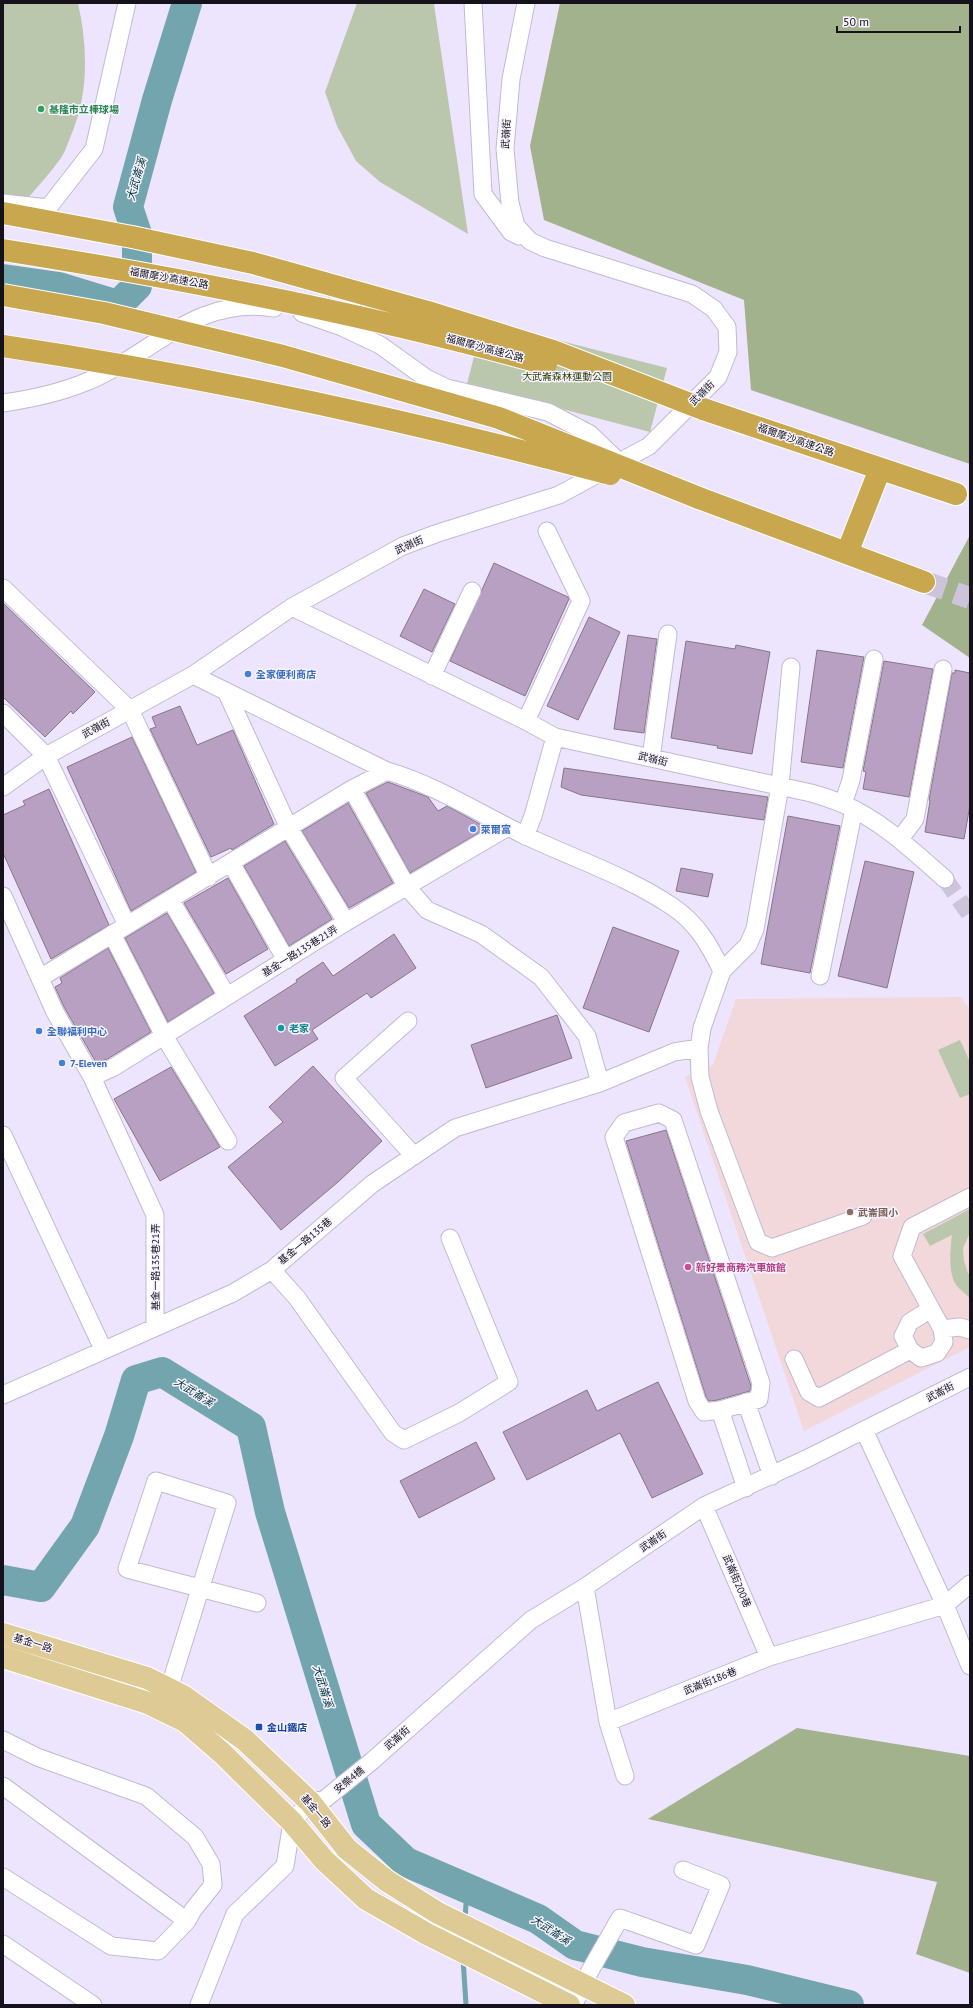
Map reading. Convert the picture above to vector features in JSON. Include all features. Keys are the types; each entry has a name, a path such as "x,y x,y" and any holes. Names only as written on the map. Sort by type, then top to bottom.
{"highway":[{"path":"3,213 125,236 260,265 428,312 553,351 703,409"},
{"name":"福爾摩沙高速公路","path":"3,250 164,276 311,305 460,340 703,409 956,494"},
{"path":"3,295 104,314 283,356 499,418 699,498 802,535 924,582"},
{"path":"3,335 94,349 491,442 699,498"},
{"path":"3,346 219,382 320,403"},
{"path":"847,552 880,469"}],"main road":[{"name":"基金一路","path":"3,1634 147,1678 169,1689 213,1716 245,1740 318,1800 347,1849 387,1881 438,1913 624,2005"},
{"path":"3,1657 148,1703 185,1721 223,1754 292,1822 324,1860 366,1899 427,1934 569,2005"}],"street":[{"path":"3,203 48,208 94,149 127,3"},
{"path":"473,3 483,194 511,232 530,241"},
{"name":"武嶺街","path":"3,787 46,756 193,675 292,607 403,546 438,533 559,495 648,446 718,377 728,352 727,327 714,309 692,294 553,250 530,241 516,226 510,203 505,149 511,79 526,3"},
{"path":"3,403 33,398 86,382 145,350 184,324 228,307 257,305 298,312 342,327 380,345 426,378 447,388 548,412 590,434 619,462"},
{"path":"526,721 581,601 547,531"},
{"path":"3,588 130,710 208,877"},
{"path":"432,676 472,591"},
{"name":"武嶺街","path":"292,607 526,721 555,737 811,793 849,807 900,839 945,879"},
{"path":"650,758 668,634"},
{"path":"820,976 849,807 851,780 874,659"},
{"path":"790,667 780,786 755,929 748,945 722,971 702,1028 699,1048 700,1077 709,1111 758,1242 772,1248 864,1216"},
{"path":"900,839 915,819 943,668"},
{"path":"193,675 387,771 411,778 525,836 629,882 674,907 696,926 722,971"},
{"path":"226,691 289,828 346,922"},
{"path":"3,713 46,756 127,925"},
{"path":"525,836 533,816 555,737"},
{"path":"40,978 170,899 231,864 352,789 387,771"},
{"path":"352,789 407,887 426,910 481,934 541,977 587,1036 600,1083"},
{"name":"基金一路135巷21弄","path":"92,1077 114,1066 164,1036 346,922 508,827"},
{"path":"231,864 286,960"},
{"name":"基金一路135巷21弄","path":"3,896 55,1012 92,1077 155,1214 155,1327"},
{"path":"170,899 227,996"},
{"path":"112,934 164,1036 228,1141"},
{"path":"408,1021 344,1078 414,1156"},
{"name":"基金一路135巷","path":"3,1395 233,1292 272,1270 372,1184 455,1128 600,1083 674,1052 699,1048"},
{"path":"659,1113 673,1120 761,1383 758,1399 746,1402 720,1410 704,1412 697,1401 614,1137 624,1123 659,1113"},
{"path":"3,1136 103,1349"},
{"path":"931,1309 910,1322 903,1336 910,1350 921,1358 937,1352 944,1342 942,1329 902,1256 912,1227 970,1197"},
{"path":"272,1270 297,1298 393,1433 404,1440 459,1413 509,1382 450,1238"},
{"path":"942,1329 960,1327 970,1330"},
{"path":"794,1359 809,1392 819,1398 910,1350"},
{"name":"武崙街","path":"372,1761 531,1620 585,1587 704,1506 772,1476 970,1377"},
{"path":"746,1402 772,1476"},
{"path":"720,1410 746,1488"},
{"path":"864,1430 945,1605 970,1666"},
{"path":"169,1689 201,1589 227,1503 156,1481 127,1569 201,1589 257,1603"},
{"name":"武崙街200巷","path":"704,1506 769,1657"},
{"path":"945,1605 970,1584"},
{"path":"585,1587 608,1722 625,1776"},
{"name":"武崙街186巷","path":"608,1722 769,1657 945,1605"},
{"path":"3,1740 37,1757 146,1796 195,1837 212,1864 213,1885 193,1910 187,1921 158,1951 111,1946 3,1877"},
{"name":"安樂4橋","path":"292,1822 318,1800 372,1761"},
{"path":"3,1786 187,1921"},
{"path":"199,2005 235,1914 285,1866 292,1822"},
{"path":"574,2005 582,1984 620,1918 696,1945 721,1885 683,1870"},
{"path":"3,1944 93,2005"}],"shaded area":[{"name":"武崙國小","path":"961,997 970,1010 970,1347 804,1431 685,1077 713,1065 736,999"}],"green space":[{"name":"基隆市立棒球場","path":"3,3 78,3 84,37 84,88 76,122 61,158 28,198 3,195"},
{"path":"357,3 434,4 468,234 380,182 356,161 337,126 325,92"},
{"path":"560,3 970,3 970,464 751,390 744,300 544,220 530,146"},
{"name":"大武崙森林運動公園","path":"483,321 667,368 650,432 467,384"},
{"path":"970,535 970,658 922,625"},
{"path":"960,1040 970,1062 970,1094 960,1098 938,1050"},
{"path":"970,1209 970,1233 963,1248 964,1261 970,1276 970,1298 959,1289 953,1280 950,1254 952,1235 930,1246 923,1234"},
{"path":"797,1728 970,1756 970,1973 916,1954 937,1882 648,1819"}],"building":[{"path":"494,563 568,597 569,599 525,696 450,661"},
{"path":"424,589 455,604 432,652 400,636"},
{"path":"3,603 95,692 73,714 71,711 45,737 3,697"},
{"path":"589,617 620,632 578,720 547,706"},
{"path":"628,635 657,639 644,733 614,729"},
{"path":"686,641 735,649 736,645 770,652 752,754 717,748 718,746 671,738"},
{"path":"817,650 864,657 843,768 801,762"},
{"path":"884,661 933,669 909,797 863,789 866,772 863,771"},
{"path":"955,670 970,673 970,805 964,839 925,832 929,800 952,673 955,673"},
{"path":"180,706 197,745 233,730 274,824 232,850 231,848 211,857 150,729 156,727 152,717"},
{"path":"132,737 196,872 131,911 67,767"},
{"path":"564,768 768,797 764,820 581,795 561,787"},
{"path":"388,782 428,797 438,811 447,806 487,828 410,873 366,793"},
{"path":"49,789 109,925 51,959 3,853 3,815 25,805 23,801"},
{"path":"348,803 393,883 349,908 302,831"},
{"path":"788,816 840,826 810,973 761,964"},
{"path":"285,841 332,919 289,946 244,866"},
{"path":"865,861 914,872 887,988 838,976"},
{"path":"681,868 713,874 708,897 676,891"},
{"path":"228,878 268,949 226,974 184,903"},
{"path":"167,913 214,993 168,1022 125,938"},
{"path":"613,927 679,951 649,1032 583,1008"},
{"path":"394,934 416,968 371,998 367,993 312,1030 318,1039 275,1066 244,1016 297,982 296,980 323,962 333,976"},
{"path":"108,948 151,1032 97,1064 64,1007 55,987 62,983 60,978"},
{"path":"557,1015 572,1058 486,1088 471,1045"},
{"path":"313,1066 382,1141 338,1182 281,1230 228,1167 283,1122 269,1107"},
{"path":"171,1067 220,1147 160,1181 114,1099"},
{"name":"新好景商務汽車旅館","path":"666,1130 751,1386 750,1391 718,1400 709,1401 706,1397 626,1141"},
{"path":"658,1382 703,1474 652,1498 620,1433 527,1480 503,1432 587,1390 597,1411"},
{"path":"476,1442 495,1479 419,1518 400,1481"}],"waterway":[{"name":"大武崙溪","path":"3,279 59,287 118,305 137,286 137,234 128,207 157,100 187,3"},
{"name":"大武崙溪","path":"3,1580 41,1587 85,1526 119,1436 136,1380 162,1372 251,1427 270,1512 366,1824 406,1862 538,1919 575,1945 642,1962 747,1980 849,2005"},
{"path":"465,1920 467,1888"},
{"path":"463,1958 466,2005"}],"tunnel":[{"path":"924,582 970,598"},
{"path":"945,879 970,915"}],"place":[{"name":"基隆市立棒球場","path":"41,109"},
{"name":"全家便利商店","path":"248,674"},
{"name":"萊爾富","path":"473,829"},
{"name":"老家","path":"281,1028"},
{"name":"全聯福利中心","path":"39,1031"},
{"name":"7-Eleven","path":"62,1063"},
{"name":"武崙國小","path":"850,1212"},
{"name":"新好景商務汽車旅館","path":"688,1267"},
{"name":"金山鐵店","path":"259,1727"}]}
